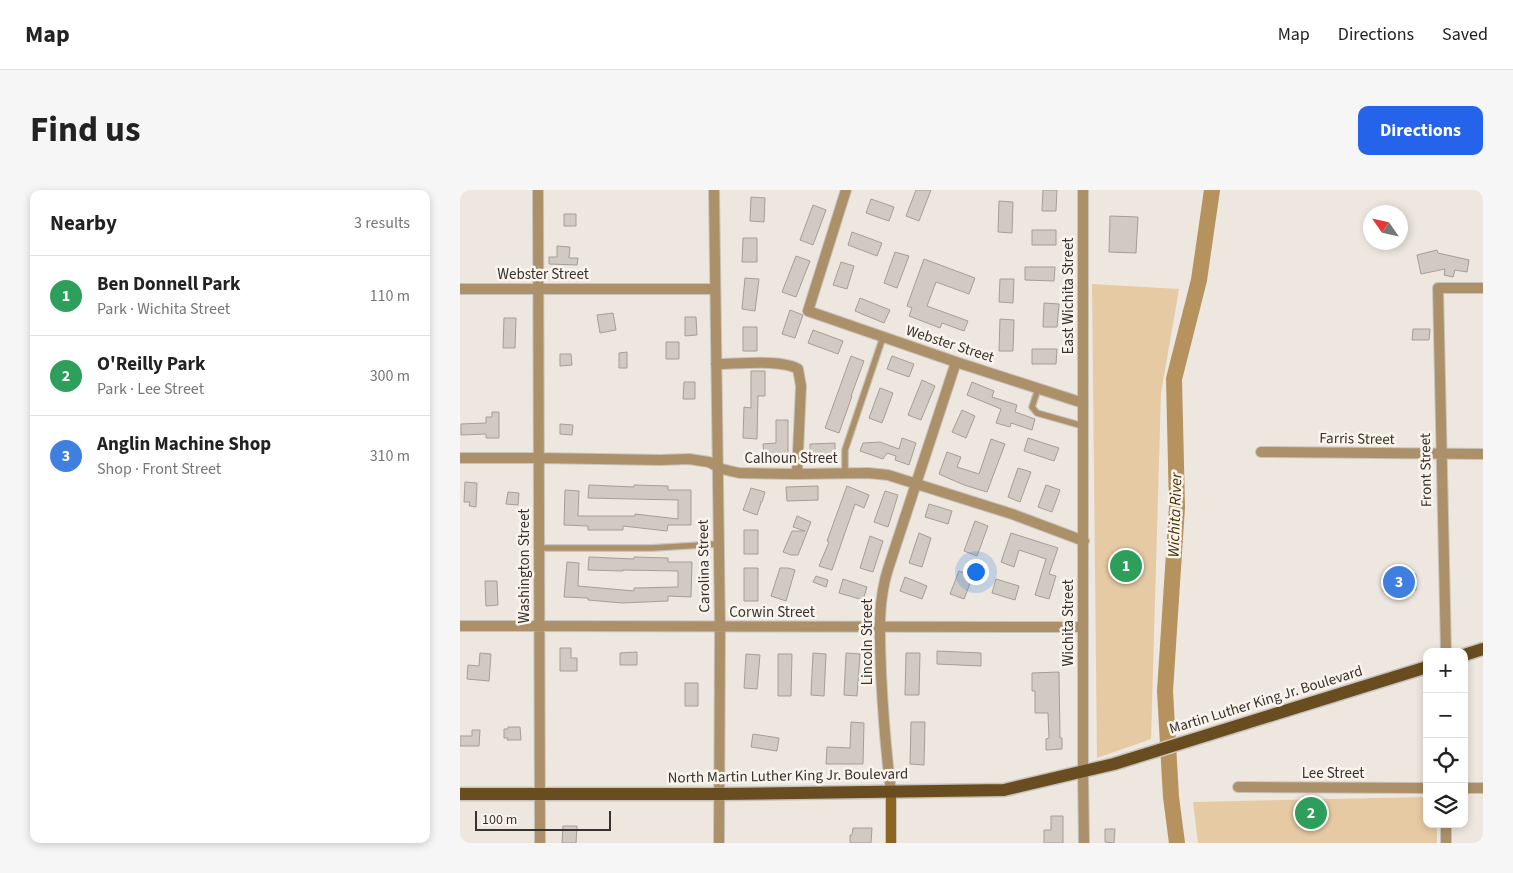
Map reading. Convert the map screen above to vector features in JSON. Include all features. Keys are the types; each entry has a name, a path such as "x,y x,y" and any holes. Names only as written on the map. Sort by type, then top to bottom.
{"main road":[{"path":"1468,654 1483,649"},
{"name":"Martin Luther King Jr. Boulevard","path":"1114,764 1423,668"},
{"name":"North Martin Luther King Jr. Boulevard","path":"460,794 720,794 1004,790 1083,773 1114,764"},
{"name":"Lincoln Street","path":"891,792 891,843"}],"street":[{"name":"Washington Street","path":"538,190 540,843"},
{"name":"Carolina Street","path":"714,190 720,627 719,843"},
{"name":"Webster Street","path":"846,190 808,312 1083,403"},
{"name":"East Wichita Street","path":"1083,190 1083,403"},
{"name":"Front Street","path":"1446,648 1438,288 1483,288"},
{"name":"Webster Street","path":"460,289 715,289"},
{"name":"Lincoln Street","path":"891,792 884,730 879,627 880,603 885,577 956,362"},
{"path":"716,364 780,363 794,366 798,369 801,386 797,474"},
{"name":"Wichita Street","path":"1083,403 1084,843"},
{"name":"Farris Street","path":"1261,452 1483,454"},
{"name":"Calhoun Street","path":"460,458 690,459 703,461 722,469 740,473 868,473 888,475 1012,514 1084,541"},
{"name":"Corwin Street","path":"460,626 1083,627"},
{"name":"Lee Street","path":"1238,787 1423,788"},
{"path":"1468,788 1483,788"},
{"path":"1446,828 1446,843"}],"lane":[{"path":"845,473 845,450 883,337"},
{"path":"1038,388 1032,407 1037,413 1083,426"},
{"path":"539,548 652,548 718,544"}],"shaded area":[{"path":"1092,284 1179,289 1161,393 1151,739 1097,758"},
{"path":"1423,797 1423,828 1437,828 1437,843 1198,843 1193,802"}],"building":[{"path":"916,190 931,190 919,221 906,216"},
{"path":"1043,190 1057,190 1056,211 1042,211"},
{"path":"751,197 765,198 764,222 750,221"},
{"path":"871,199 894,207 889,221 866,213"},
{"path":"999,201 1013,202 1012,233 998,232"},
{"path":"813,205 826,210 813,245 800,240"},
{"path":"564,214 576,214 576,226 564,226"},
{"path":"1110,216 1138,217 1136,253 1109,252"},
{"path":"1032,230 1056,230 1056,245 1032,245"},
{"path":"852,232 882,243 877,256 848,245"},
{"path":"743,238 757,238 757,262 742,262"},
{"path":"557,246 570,247 569,258 578,258 577,265 549,264 549,257 557,257"},
{"path":"1437,250 1438,253 1469,260 1467,272 1455,270 1453,277 1444,275 1445,269 1421,274 1417,255"},
{"path":"895,252 909,256 897,288 884,283"},
{"path":"796,256 810,261 796,297 782,292"},
{"path":"924,259 975,278 969,294 936,282 927,306 968,321 964,331 942,323 940,328 909,316 912,308 907,306"},
{"path":"841,262 854,266 847,289 833,285"},
{"path":"1025,267 1055,267 1054,281 1025,280"},
{"path":"745,278 759,279 755,311 742,309"},
{"path":"1000,279 1014,279 1013,303 999,302"},
{"path":"860,298 890,310 884,323 855,311"},
{"path":"1044,303 1059,304 1057,327 1043,327"},
{"path":"790,310 803,315 795,338 782,334"},
{"path":"613,313 616,330 600,333 597,315"},
{"path":"685,317 696,317 697,335 685,336"},
{"path":"504,318 516,318 515,348 503,348"},
{"path":"1000,319 1014,320 1013,351 999,351"},
{"path":"743,327 757,327 757,351 743,351"},
{"path":"1413,329 1430,329 1429,340 1412,340"},
{"path":"813,330 843,341 838,354 808,343"},
{"path":"666,342 679,342 679,359 666,359"},
{"path":"1032,349 1057,349 1056,364 1032,364"},
{"path":"627,352 627,368 619,368 619,353"},
{"path":"560,354 571,354 572,365 560,366"},
{"path":"851,356 864,361 839,433 825,428"},
{"path":"892,356 914,364 909,377 887,369"},
{"path":"751,371 765,371 765,396 758,396 757,439 743,438 744,407 751,408"},
{"path":"922,380 935,386 921,420 908,415"},
{"path":"684,382 695,382 695,399 683,399"},
{"path":"972,382 994,391 992,397 1017,405 1015,412 1035,419 1032,430 1011,423 1010,427 996,423 1001,409 967,395"},
{"path":"880,388 893,393 882,423 869,418"},
{"path":"962,410 975,416 966,438 952,432"},
{"path":"492,412 499,412 499,438 486,438 486,434 461,435 461,424 486,423 486,417 492,417"},
{"path":"776,420 788,420 788,458 764,458 763,444 776,443"},
{"path":"560,424 573,425 572,435 560,434"},
{"path":"902,438 916,443 909,465 895,460 896,456 887,453 883,459 860,451 863,443 880,442 899,449"},
{"path":"1028,438 1059,448 1054,461 1024,451"},
{"path":"991,439 1005,444 987,492 964,485 939,474 947,452 961,457 957,467 979,474"},
{"path":"835,443 835,457 810,458 810,444"},
{"path":"1018,468 1031,472 1020,502 1008,497"},
{"path":"465,482 477,483 476,507 469,506 470,502 464,502"},
{"path":"589,485 668,486 668,490 691,490 691,525 668,525 667,531 623,526 623,530 588,530 588,526 564,525 565,490 579,491 578,516 635,516 635,514 678,519 678,500 588,498"},
{"path":"1046,485 1060,490 1052,512 1038,507"},
{"path":"818,486 818,500 787,501 786,487"},
{"path":"847,486 869,495 864,508 855,504 832,570 819,566 829,542 827,541"},
{"path":"751,488 765,492 757,515 743,510"},
{"path":"885,491 898,495 888,527 874,522"},
{"path":"508,492 519,493 518,505 506,504"},
{"path":"929,504 952,511 948,524 925,517"},
{"path":"797,516 811,522 798,555 791,555 783,552 792,531 805,531 793,527"},
{"path":"975,521 988,526 977,556 964,551"},
{"path":"744,530 758,530 758,554 744,554"},
{"path":"919,533 931,538 922,567 909,563"},
{"path":"1011,533 1058,548 1049,574 1056,576 1049,599 1035,595 1046,559 1019,550 1014,567 1001,562"},
{"path":"870,536 883,541 873,572 860,568"},
{"path":"589,557 668,558 668,562 692,562 691,597 668,596 668,601 622,603 564,597 567,562 579,563 578,586 634,591 634,588 678,587 678,571 588,570"},
{"path":"744,568 758,568 758,601 744,601"},
{"path":"780,568 795,570 786,601 771,596"},
{"path":"959,571 973,576 964,599 950,594"},
{"path":"1383,574 1416,574 1416,590 1407,591 1407,598 1391,598 1391,591 1383,591"},
{"path":"816,576 828,580 826,587 813,582"},
{"path":"905,577 927,586 922,599 900,591"},
{"path":"843,579 867,587 863,600 839,593"},
{"path":"996,579 1019,586 1015,600 992,593"},
{"path":"485,581 497,581 498,605 486,606"},
{"path":"560,648 571,648 571,658 577,658 577,671 560,671"},
{"path":"937,651 981,653 981,666 937,664"},
{"path":"637,652 637,665 620,665 620,653"},
{"path":"480,653 491,654 489,681 467,679 468,665 479,666"},
{"path":"813,653 826,654 824,696 811,695"},
{"path":"846,653 860,654 857,696 844,695"},
{"path":"906,653 920,653 919,695 905,695"},
{"path":"746,654 760,655 757,689 744,688"},
{"path":"778,654 792,654 791,696 778,696"},
{"path":"1059,672 1060,738 1062,738 1062,749 1046,750 1046,739 1049,738 1048,713 1035,713 1035,691 1032,691 1032,673"},
{"path":"685,683 698,683 698,706 685,706"},
{"path":"851,722 864,723 863,764 826,764 827,747 850,748"},
{"path":"911,722 925,722 924,765 910,764"},
{"path":"508,727 520,727 521,740 507,740 508,738 504,738 504,729 508,729"},
{"path":"472,730 480,730 479,746 460,746 460,736 472,736"},
{"path":"753,734 779,738 777,751 751,747"},
{"path":"1051,816 1063,816 1063,843 1044,843 1044,830 1051,830"},
{"path":"563,826 577,826 576,843 562,843"},
{"path":"853,828 872,828 871,843 850,843 850,835 852,835"},
{"path":"1105,829 1115,829 1114,843 1105,842"}],"waterway":[{"name":"Wichita River","path":"1177,843 1171,797 1165,691 1177,507 1174,379 1199,280 1212,190"}],"place":[{"name":"Ben Donnell Park","path":"1126,566"},
{"name":"Anglin Machine Shop","path":"1399,582"},
{"name":"O'Reilly Park","path":"1311,813"}]}
